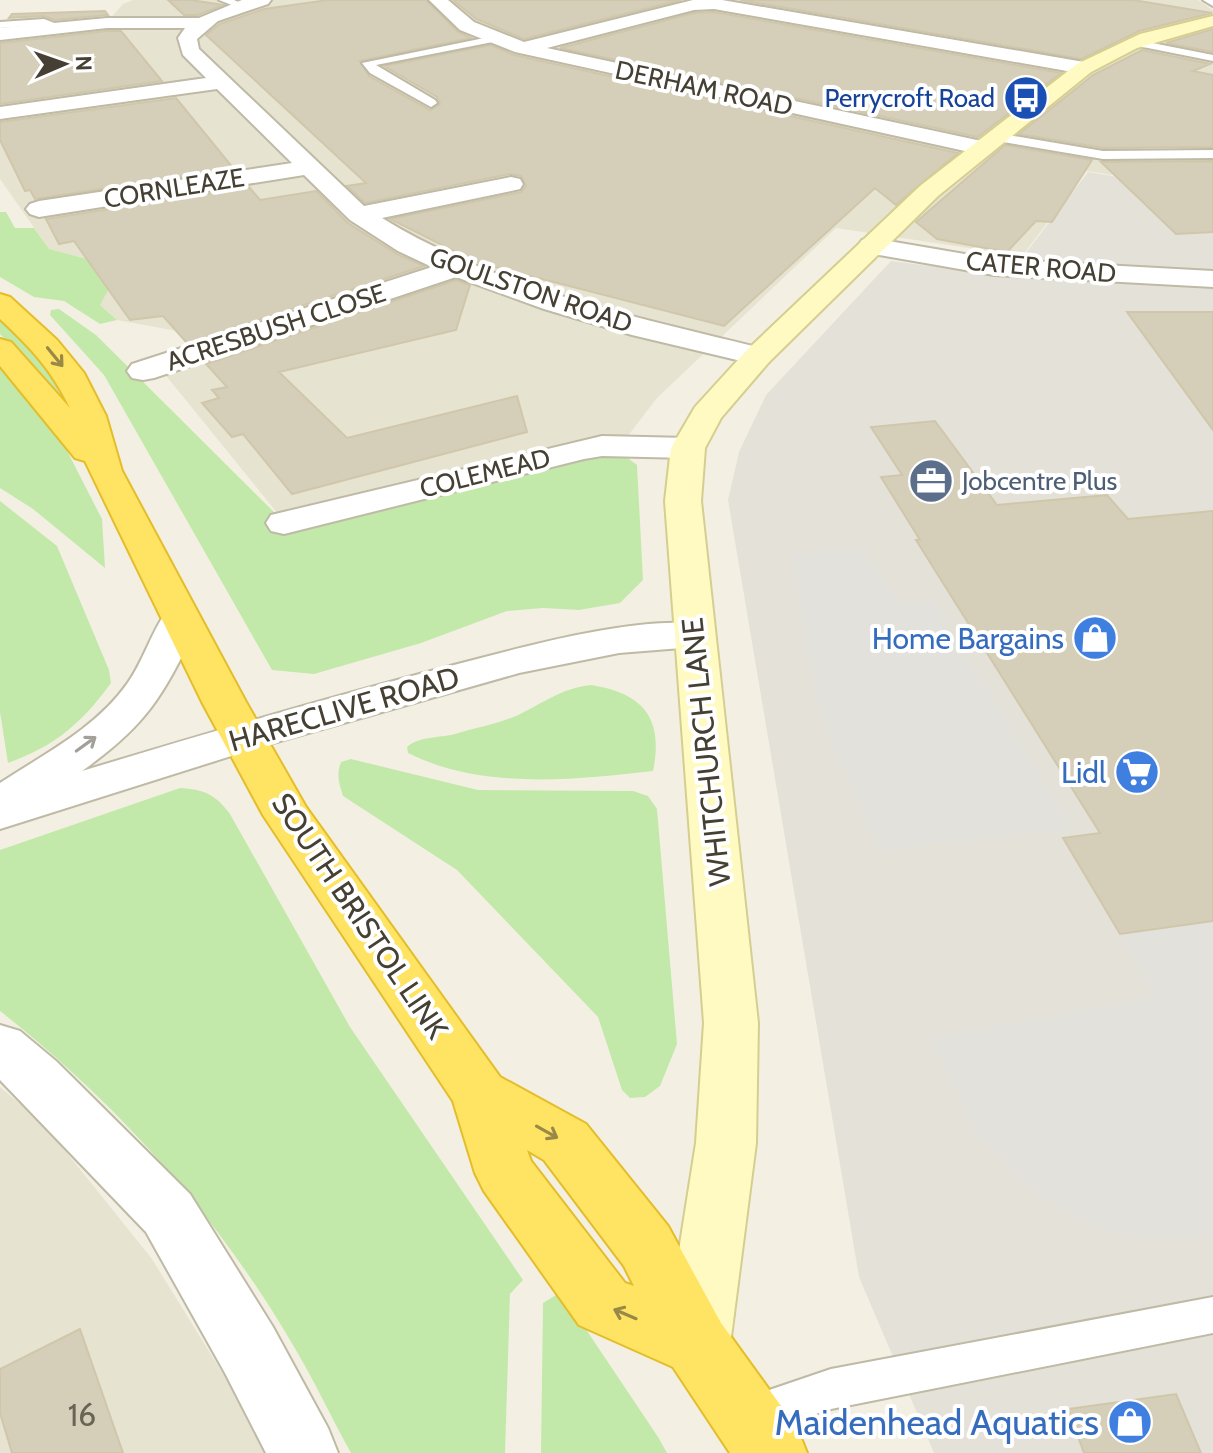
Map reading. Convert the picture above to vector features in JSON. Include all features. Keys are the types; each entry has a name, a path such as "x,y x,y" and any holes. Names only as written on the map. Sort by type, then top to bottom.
{"highway":[{"path":"0,303 46,346 68,373 90,416 105,471"},
{"path":"0,348 28,377 105,471"},
{"name":"SOUTH BRISTOL LINK","path":"105,471 180,621 287,815 480,1094 505,1173 602,1304 697,1345"},
{"path":"697,1345 760,1435"}],"street":[{"name":"DERHAM ROAD","path":"438,0 467,26 522,48 990,143"},
{"path":"781,14 815,0"},
{"path":"0,34 60,27 199,23 243,2"},
{"path":"522,48 694,5 732,5 1084,68"},
{"name":"WHITCHURCH LANE","path":"697,1345 726,1143 731,1023 683,501 688,448 707,414 758,356 929,191 1084,68 1132,42 1213,21"},
{"name":"GOULSTON ROAD","path":"199,23 187,38 190,51 359,215 407,245 456,268 554,303 642,329 758,356"},
{"path":"0,113 222,82"},
{"name":"CORNLEAZE","path":"39,209 309,167"},
{"path":"359,215 511,184"},
{"name":"CATER ROAD","path":"871,246 994,267 1213,279"},
{"name":"ACRESBUSH CLOSE","path":"143,371 456,268"},
{"name":"COLEMEAD","path":"284,523 584,449 602,446 688,448"},
{"path":"0,806 106,730 127,711 146,688 180,621"},
{"name":"HARECLIVE ROAD","path":"0,813 243,736 557,651 615,640 694,635"},
{"path":"0,1047 36,1077 168,1213 249,1350 303,1453"}],"lane":[{"path":"0,25 44,22 60,27"},
{"path":"431,103 368,63 499,38"},
{"path":"1132,42 1213,58"},
{"path":"990,143 1103,155 1213,154"},
{"path":"760,1435 831,1389 1213,1315"}],"shaded area":[{"path":"133,0 1198,0 1213,10 1213,108 1183,105 1118,176 1087,171 1022,256 836,228 657,398 617,450 291,530 163,372 247,344 117,320 100,305 91,260 49,249 0,179 0,37 104,26 123,4"},
{"path":"1213,107 1213,1453 934,1453 859,1277 728,500 739,452 766,395 891,261 1008,276 1088,172 1118,177 1136,157 1170,158 1202,112"},
{"path":"865,551 898,604 932,599 1071,828 878,851 819,710 792,553"},
{"path":"1213,921 1213,1236 1146,1239 1105,1229 1060,1210 1017,1177 976,1134 931,1037 1157,998 1120,934"},
{"path":"0,1087 43,1123 152,1259 272,1453 0,1453"}],"green space":[{"path":"0,212 6,212 15,228 34,228 49,249 91,260 112,283 100,305 117,320 100,324 64,301 34,297 0,277"},
{"path":"59,309 96,335 291,529 617,450 637,465 643,580 620,603 579,610 543,608 507,611 421,643 314,674 272,670 104,375 50,315 51,310"},
{"path":"5,318 30,341 65,393 56,394 0,334 0,319"},
{"path":"0,361 62,441 102,519 105,568 33,509 0,488"},
{"path":"0,501 57,546 109,670 111,683 66,732 40,749 8,763 0,712"},
{"path":"591,685 624,694 646,711 655,736 653,771 560,779 497,777 436,765 408,753 407,747 417,741 501,721 561,693"},
{"path":"351,759 478,790 633,791 648,796 657,809 677,1044 660,1086 645,1097 630,1098 622,1090 598,1017 457,870 343,796 339,767 341,762"},
{"path":"180,788 209,794 230,814 350,1027 523,1280 510,1294 505,1453 351,1453 306,1368 261,1293 196,1204 84,1083 0,1011 0,850"},
{"path":"561,1292 667,1453 541,1453 543,1303"}],"building":[{"path":"168,0 223,5 198,15 184,15"},
{"path":"328,0 426,0 458,32 471,38 360,61 369,76 430,110 440,104 437,97 384,66 491,45 514,55 958,153 896,205 875,188 724,326 476,262 390,219 521,192 526,186 521,176 510,174 365,203 347,186 366,183 206,35 220,24 264,9"},
{"path":"453,0 681,0 524,39 476,19"},
{"path":"740,0 1133,0 1212,13 1139,31 1082,59"},
{"path":"105,11 108,15 55,20 44,16 9,18 12,14"},
{"path":"714,12 1061,73 978,137 560,48 694,13"},
{"path":"1213,29 1213,52 1166,43"},
{"path":"121,31 162,81 0,104 0,43"},
{"path":"1142,50 1210,64 1193,71 1213,75 1213,147 1103,148 1019,134 1093,75"},
{"path":"176,98 234,169 35,199 30,190 25,191 0,140 0,122"},
{"path":"1005,145 1092,160 1052,222 1036,221 1007,252 937,239 916,222"},
{"path":"1213,161 1213,232 1176,234 1101,162"},
{"path":"249,187 260,200 316,191 348,223 397,254 424,266 187,343 163,316 130,320 74,241 59,244 46,219"},
{"path":"456,280 470,285 456,330 279,372 347,438 517,396 527,432 292,494 243,434 232,437 202,403 219,398 212,390 227,387 206,364"},
{"path":"1127,312 1213,312 1213,430"},
{"path":"935,421 997,505 1107,495 1128,519 1213,511 1213,921 1120,934 1063,838 1100,833 916,540 920,540 881,477 902,475 871,427"},
{"path":"80,1329 123,1453 12,1453 0,1413 0,1369"},
{"name":"Maidenhead Aquatics","path":"1176,1394 1201,1453 1084,1453 1068,1409"}],"place":[{"name":"Perrycroft Road","path":"1026,98"},
{"name":"Jobcentre Plus","path":"931,481"},
{"name":"Home Bargains","path":"1095,638"},
{"name":"Lidl","path":"1137,772"},
{"name":"Maidenhead Aquatics","path":"1130,1422"}]}
